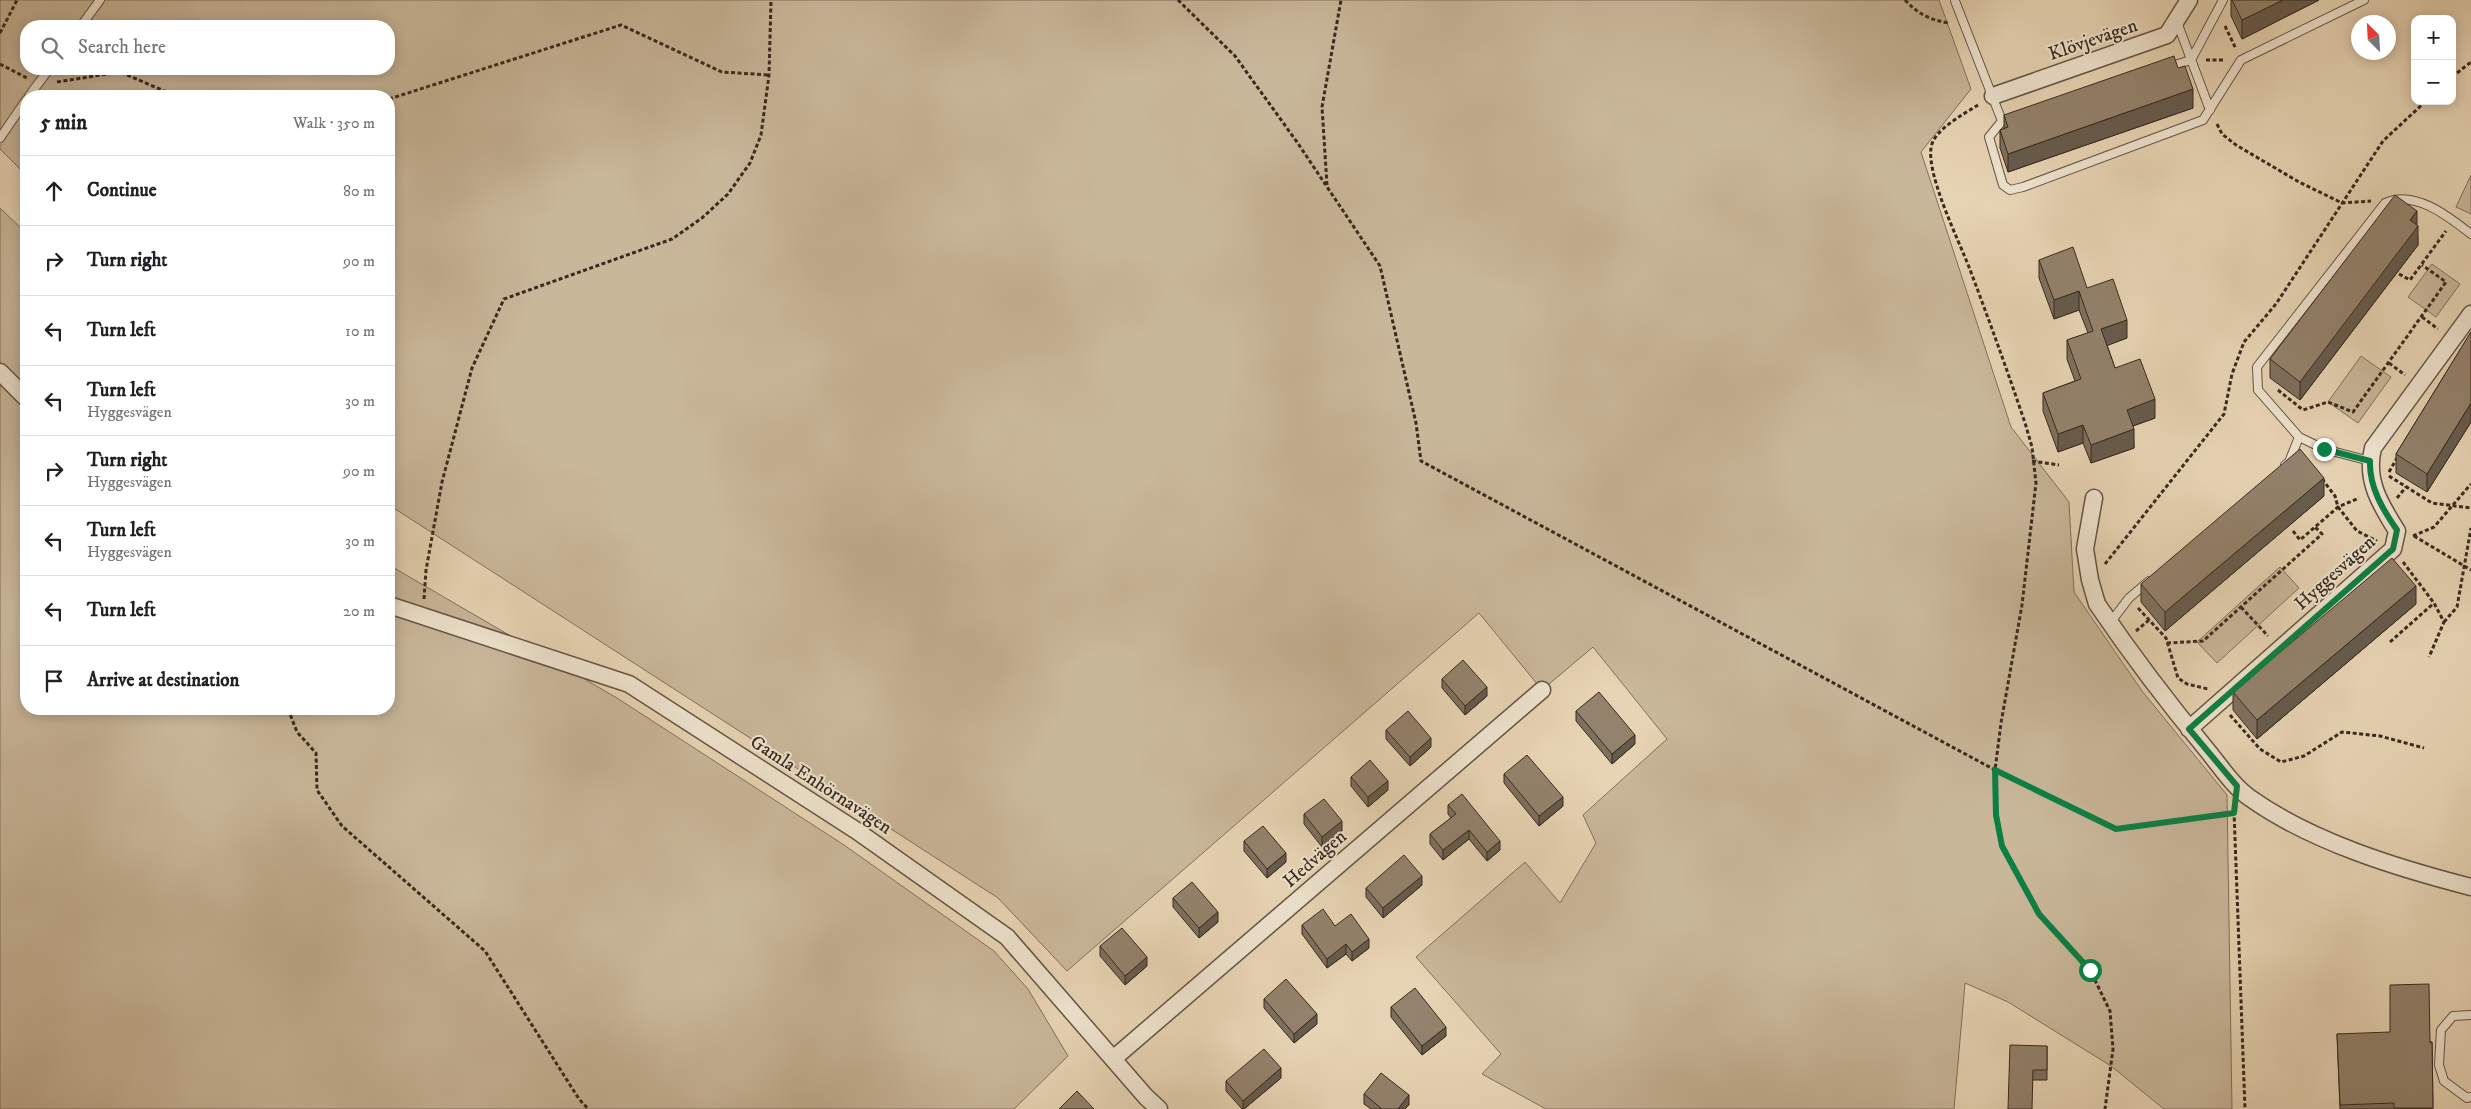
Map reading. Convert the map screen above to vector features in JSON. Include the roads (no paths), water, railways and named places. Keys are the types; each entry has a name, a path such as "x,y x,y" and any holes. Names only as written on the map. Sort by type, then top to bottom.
{"street":[{"name":"Klövjevägen","path":"1989,99 2167,36 2189,0"},
{"path":"2370,461 2373,448 2471,314"},
{"path":"0,372 20,392"},
{"name":"Hyggesvägen","path":"2189,729 2393,549 2397,530 2382,507 2370,472 2370,461"},
{"path":"2094,498 2086,549 2090,580 2097,604 2189,729 2237,786 2248,797 2285,820 2318,836 2396,865 2471,887"},
{"name":"Gamla Enhörnavägen","path":"395,607 629,684 857,831 1007,937 1159,1109"},
{"name":"Hedvägen","path":"1113,1059 1542,690"}],"lane":[{"path":"85,20 100,0"},
{"path":"2162,69 2191,60 2223,0"},
{"path":"2021,115 2002,121 1989,137 2003,185 2010,190 2023,187 2203,120 2241,60 2364,0"},
{"path":"1955,1 1989,99 2002,121"},
{"path":"2176,20 2210,110"},
{"path":"34,90 45,75"},
{"path":"0,138 20,109"},
{"path":"2370,461 2324,449 2298,437 2258,390 2257,367 2385,204 2395,199 2406,199 2425,205 2454,220 2471,234"},
{"path":"2281,468 2289,462 2298,437"},
{"path":"2110,623 2129,598 2159,572"},
{"path":"2471,1014 2453,1016 2441,1030 2439,1065 2444,1081 2468,1098 2471,1098"}]}
